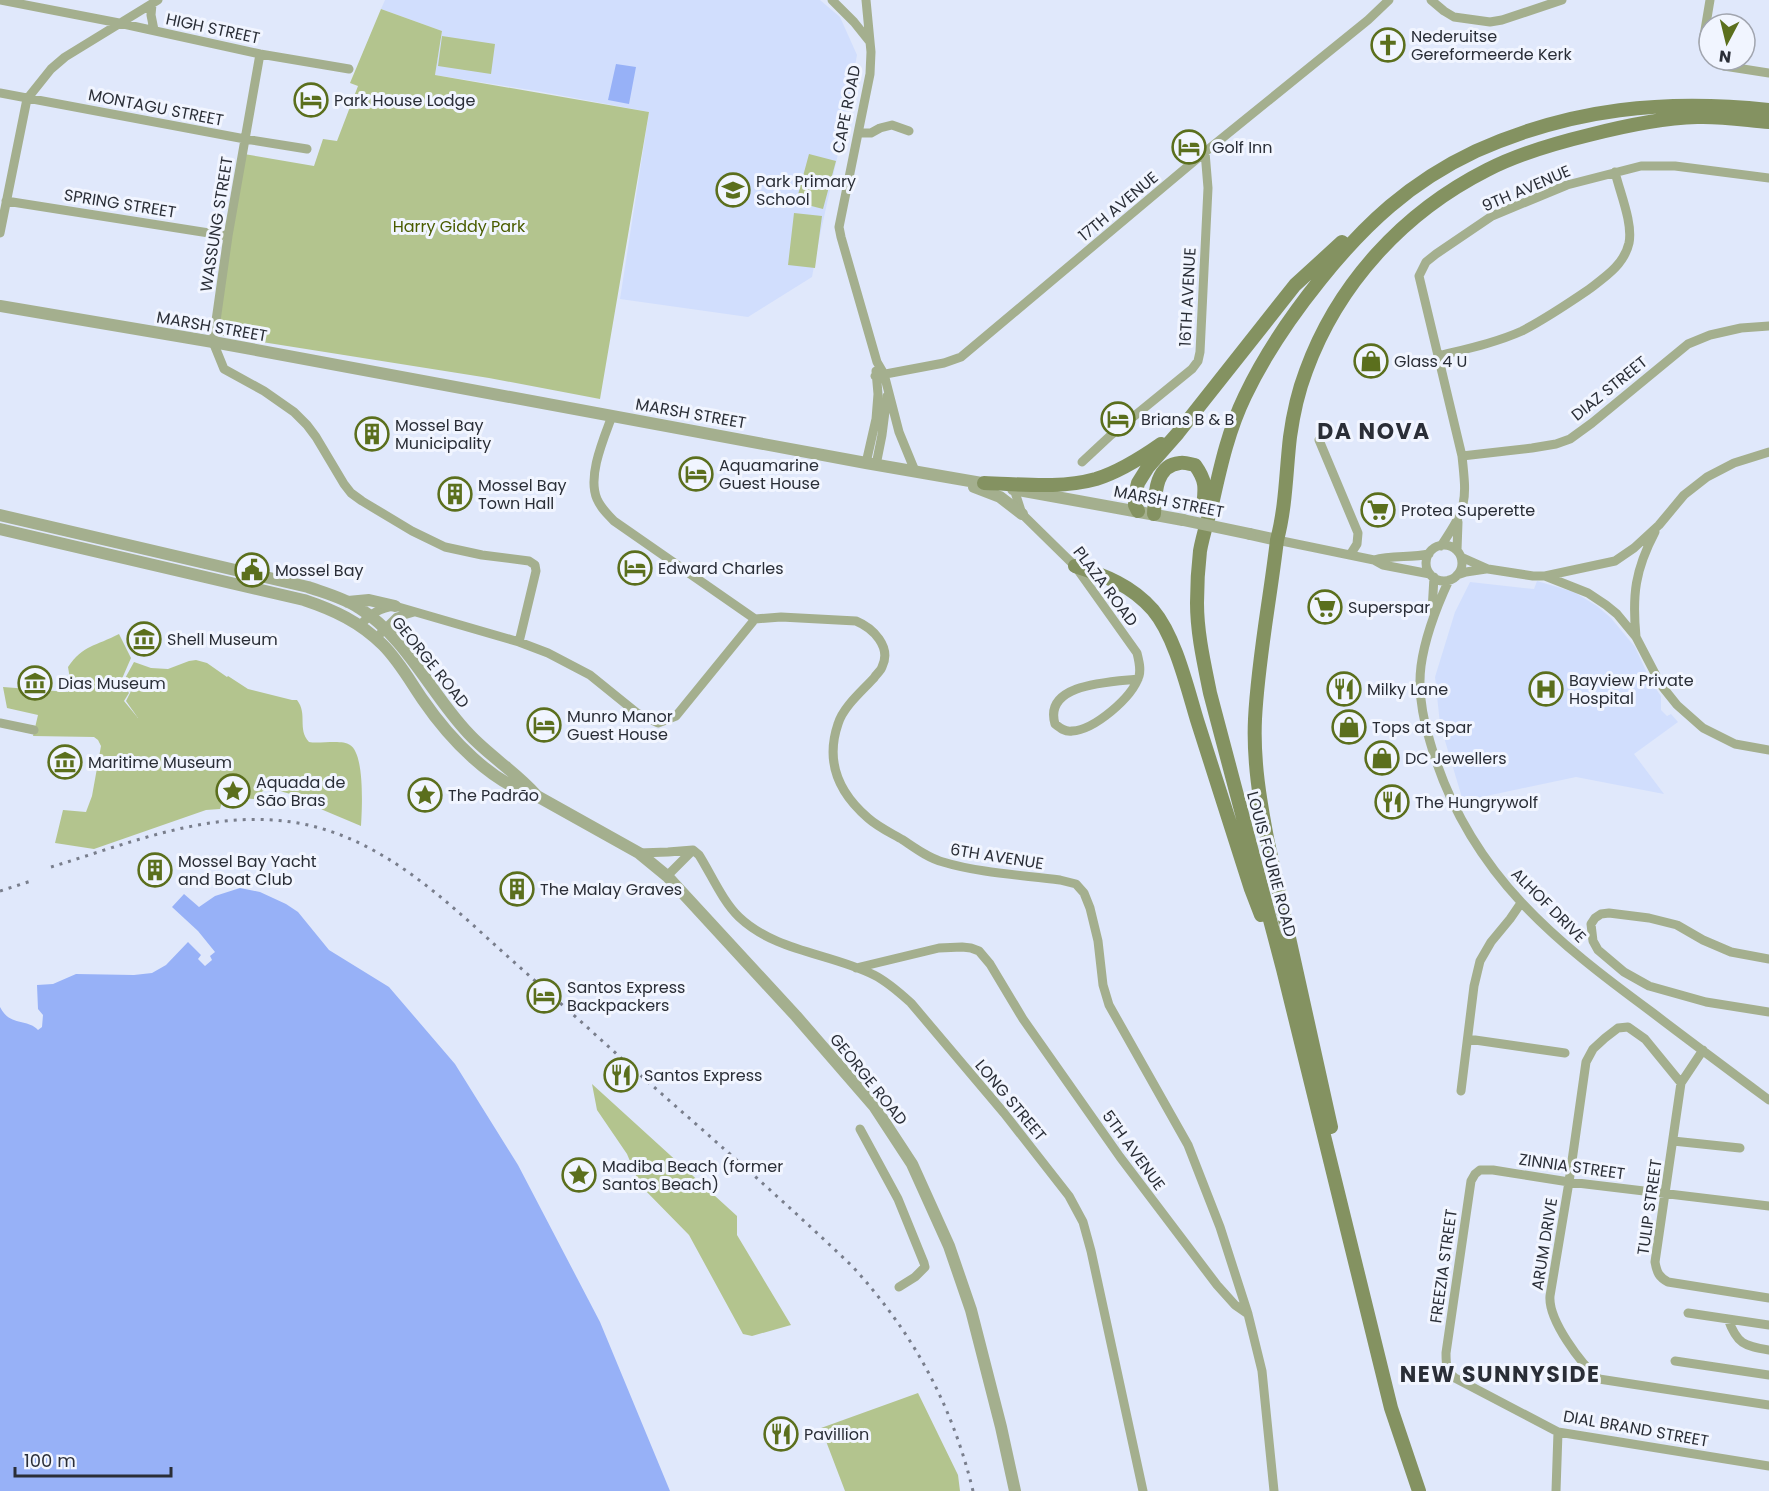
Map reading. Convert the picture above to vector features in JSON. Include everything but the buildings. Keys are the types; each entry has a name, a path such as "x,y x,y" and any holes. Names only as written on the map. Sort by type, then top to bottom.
{"main road":[{"name":"LOUIS FOURIE ROAD","path":"1419,1491 1391,1408 1283,969 1210,693 1201,650 1197,604 1201,549 1227,442 1245,397 1268,352 1297,309 1351,242 1410,189 1474,153 1506,139 1541,126 1591,114 1669,105 1769,110"},
{"name":"LOUIS FOURIE ROAD","path":"1332,265 1352,243 1414,193 1476,157 1542,131 1637,112 1669,111 1741,115 1769,122"},
{"path":"1391,1408 1352,1218 1259,797 1255,754 1258,682 1277,540 1282,522 1293,418 1306,372 1314,350 1335,310 1361,272 1387,242 1444,194 1489,169 1546,147 1637,124 1696,117 1769,122"},
{"path":"1138,511 1135,495 1138,483 1148,467 1178,433 1295,285 1362,221 1410,189"},
{"path":"984,483 1066,484 1095,479 1131,463 1178,433"},
{"path":"1154,514 1157,485 1163,472 1180,463 1195,465 1203,477 1205,493 1201,520 1201,549"},
{"path":"1075,566 1110,578 1130,589 1145,602 1163,625 1184,677 1251,890 1283,969"}],"street":[{"name":"HIGH STREET","path":"0,0 43,4 260,54 349,69"},
{"path":"832,0 870,42"},
{"name":"CAPE ROAD","path":"866,0 870,74 839,226 880,375 915,471"},
{"name":"17TH AVENUE","path":"880,375 944,363 961,357 1205,152 1368,20 1389,0"},
{"path":"1431,0 1454,17 1490,22 1562,0"},
{"path":"0,233 27,99 51,69 65,57 155,2"},
{"path":"154,30 151,15 155,2"},
{"name":"WASSUNG STREET","path":"213,342 228,236 260,54"},
{"name":"MONTAGU STREET","path":"0,93 307,149"},
{"path":"858,133 871,133 892,125 909,131"},
{"name":"16TH AVENUE","path":"1082,462 1111,435 1192,369 1198,361 1201,343 1208,188 1205,152"},
{"name":"9TH AVENUE","path":"1441,546 1458,519 1465,500 1462,456 1419,276 1426,262 1492,216 1567,185 1615,172 1641,166 1675,166 1769,178"},
{"path":"1438,356 1520,332 1552,315 1608,275 1624,259 1631,231 1615,172"},
{"name":"SPRING STREET","path":"6,201 228,236"},
{"name":"MARSH STREET","path":"0,306 213,342 1154,514 1374,560 1383,565 1432,576"},
{"name":"DIAZ STREET","path":"1462,456 1532,448 1570,439 1688,344 1710,335 1769,326"},
{"path":"213,342 224,369 294,411 325,451 344,484 362,501 437,543 464,552 529,561 535,565 536,571 519,642"},
{"name":"CAPE ROAD","path":"871,464 880,375"},
{"name":"CAPE ROAD","path":"871,464 882,435 887,391"},
{"path":"348,602 369,600 395,606 519,642 548,653 590,675 637,713 658,723 676,716 755,620 614,521 602,508 596,497 593,483 599,455 612,416"},
{"path":"1319,440 1358,533 1358,544 1350,555"},
{"path":"1488,569 1459,554 1452,547 1441,546 1429,554 1426,564 1432,576 1443,581 1466,572 1488,569 1545,576 1615,561 1634,548 1659,525 1684,495 1707,477 1734,463 1769,452"},
{"path":"939,475 1000,497 1022,514"},
{"name":"PLAZA ROAD","path":"1014,489 1022,514 1075,566 1137,653 1140,664 1138,679"},
{"name":"GEORGE ROAD","path":"0,515 308,587 348,602 369,615 424,702 457,743 471,756 509,784 523,792 537,796 639,853 668,876 796,1016 874,1106 912,1164 950,1246 971,1310 1015,1491"},
{"name":"9TH AVENUE","path":"1458,519 1459,554"},
{"path":"1636,637 1633,606 1637,579 1643,556 1659,525"},
{"name":"GEORGE ROAD","path":"0,529 304,600 337,611 381,634"},
{"name":"MARSH STREET","path":"1374,560 1385,556 1413,557 1429,554"},
{"path":"1453,578 1462,567 1459,554"},
{"name":"ALHOF DRIVE","path":"1432,576 1432,620"},
{"path":"1545,576 1588,593 1606,605 1636,637 1661,685 1677,705 1703,728 1735,744 1769,750"},
{"name":"ALHOF DRIVE","path":"1453,578 1432,620 1424,644 1420,668 1420,691 1427,732 1443,781 1473,842 1521,903 1556,938 1602,976 1769,1100"},
{"path":"360,625 369,615 378,610 395,606"},
{"path":"381,634 397,617 416,612"},
{"name":"6TH AVENUE","path":"755,620 791,618 856,621 873,632 885,647 882,668 845,711 838,723 833,754 838,780 851,800 868,819 940,862 1060,880 1076,884 1084,893 1098,941 1103,985 1109,1005 1188,1145 1220,1227 1248,1314"},
{"path":"1138,679 1109,714 1089,726 1071,732 1062,730 1055,724 1053,711 1056,702 1064,694 1106,683 1138,679"},
{"path":"0,723 34,730"},
{"path":"639,853 693,850"},
{"path":"668,876 693,850"},
{"name":"LONG STREET","path":"693,850 699,855 736,915 752,929 777,942 875,975 911,1003 1028,1142 1069,1196 1083,1222 1091,1251 1143,1491"},
{"path":"1461,1091 1474,986 1480,961 1491,942 1521,903"},
{"path":"1769,959 1731,952 1677,925 1649,918 1609,913 1601,914 1591,924 1593,941 1598,950 1624,972 1649,986 1706,1002 1769,1012"},
{"name":"5TH AVENUE","path":"856,968 939,948 962,947 979,951 990,964 1023,1019 1120,1157 1217,1285 1235,1305 1248,1314"},
{"name":"ARUM DRIVE","path":"1681,1083 1645,1040 1628,1028 1618,1028 1593,1049 1586,1062 1550,1303 1551,1310 1564,1337 1595,1376 1603,1381 1769,1405"},
{"path":"1468,1039 1565,1053"},
{"name":"TULIP STREET","path":"1703,1050 1681,1083 1655,1262 1660,1278 1668,1282 1769,1298"},
{"path":"860,1129 898,1199 925,1267 919,1274 899,1287"},
{"name":"TULIP STREET","path":"1673,1141 1740,1148"},
{"name":"ZINNIA STREET","path":"1474,1174 1480,1170 1493,1170 1569,1182 1769,1206"},
{"name":"FREEZIA STREET","path":"1446,1364 1471,1181 1474,1174"},
{"path":"1688,1313 1769,1325"},
{"path":"1248,1314 1262,1371 1274,1491"},
{"path":"1728,1320 1733,1333 1745,1346 1769,1350"},
{"path":"1675,1361 1769,1375"},
{"name":"DIAL BRAND STREET","path":"1446,1364 1449,1373 1455,1378 1558,1432 1769,1466"},
{"path":"1556,1491 1558,1432"}],"shaded area":[{"name":"Park Primary School","path":"385,0 820,0 840,17 857,55 812,277 748,317 620,299 649,112 435,75 442,31 381,9"},
{"name":"Bayview Private Hospital","path":"1537,581 1574,592 1597,606 1611,618 1635,647 1651,682 1661,696 1661,710 1667,716 1671,714 1678,722 1634,754 1664,794 1576,777 1463,801 1440,724 1435,677 1455,612 1470,582 1534,589"}],"green space":[{"name":"Harry Giddy Park","path":"381,9 442,31 435,75 649,112 600,399 489,378 217,335 244,154 314,166 323,139 337,141 358,86 350,83"},
{"path":"442,36 495,44 491,74 438,66"},
{"path":"809,154 836,161 823,209 796,202"},
{"path":"794,213 822,216 815,268 788,265"},
{"path":"119,634 131,658 121,681 129,693 124,701 138,718 126,701 131,691 123,682 134,662 151,668 168,669 196,660 207,663 248,689 297,700 302,711 305,737 309,742 342,742 355,750 362,783 361,826 323,810 291,792 290,794 270,789 263,791 254,799 237,798 237,794 227,786 220,809 206,810 94,849 55,843 63,810 86,812 92,796 101,746 94,737 33,736 38,715 7,708 3,687 68,692 70,679 68,667 79,654"},
{"path":"592,1084 737,1216 737,1235 791,1325 752,1336 743,1334 689,1235 640,1185 627,1154 597,1110"},
{"path":"918,1393 958,1475 960,1491 845,1491 821,1428"}],"water":[{"path":"616,64 636,67 629,104 608,100"},
{"path":"240,888 260,892 298,912 329,950 389,987 455,1064 518,1165 600,1322 670,1491 0,1491 0,1007 9,1017 34,1026 38,1030 42,1027 43,1015 38,1009 37,985 53,984 76,974 152,973 166,965 188,942 201,955 198,959 205,966 212,960 210,956 215,952 198,931 172,907 184,894 199,907 215,896"}],"railway":[{"path":"51,867 173,830 235,820 267,820 298,823 329,831 357,842 410,873 459,912 767,1187 853,1267 894,1318 928,1371 954,1429 973,1491"},
{"path":"0,891 31,881"}],"place":[{"name":"Nederuitse Gereformeerde Kerk","path":"1388,45"},
{"name":"Park House Lodge","path":"311,100"},
{"name":"Golf Inn","path":"1189,147"},
{"name":"Park Primary School","path":"733,190"},
{"name":"Glass 4 U","path":"1371,361"},
{"name":"Brians B & B","path":"1118,419"},
{"name":"Mossel Bay Municipality","path":"372,434"},
{"name":"Aquamarine Guest House","path":"696,474"},
{"name":"Mossel Bay Town Hall","path":"455,494"},
{"name":"Protea Superette","path":"1378,510"},
{"name":"Edward Charles","path":"635,568"},
{"name":"Mossel Bay","path":"252,570"},
{"name":"Superspar","path":"1325,607"},
{"name":"Shell Museum","path":"144,639"},
{"name":"Dias Museum","path":"35,683"},
{"name":"Milky Lane","path":"1344,689"},
{"name":"Bayview Private Hospital","path":"1546,689"},
{"name":"Munro Manor Guest House","path":"544,725"},
{"name":"Tops at Spar","path":"1349,727"},
{"name":"DC Jewellers","path":"1382,758"},
{"name":"Maritime Museum","path":"65,762"},
{"name":"Aquada de São Bras","path":"233,791"},
{"name":"The Padrão","path":"425,795"},
{"name":"The Hungrywolf","path":"1392,802"},
{"name":"Mossel Bay Yacht and Boat Club","path":"155,870"},
{"name":"The Malay Graves","path":"517,889"},
{"name":"Santos Express Backpackers","path":"544,996"},
{"name":"Santos Express","path":"621,1075"},
{"name":"Madiba Beach (former Santos Beach)","path":"579,1175"},
{"name":"Pavillion","path":"781,1434"}],"district":[{"name":"DA NOVA","path":"1374,431"},
{"name":"NEW SUNNYSIDE","path":"1500,1374"}]}
